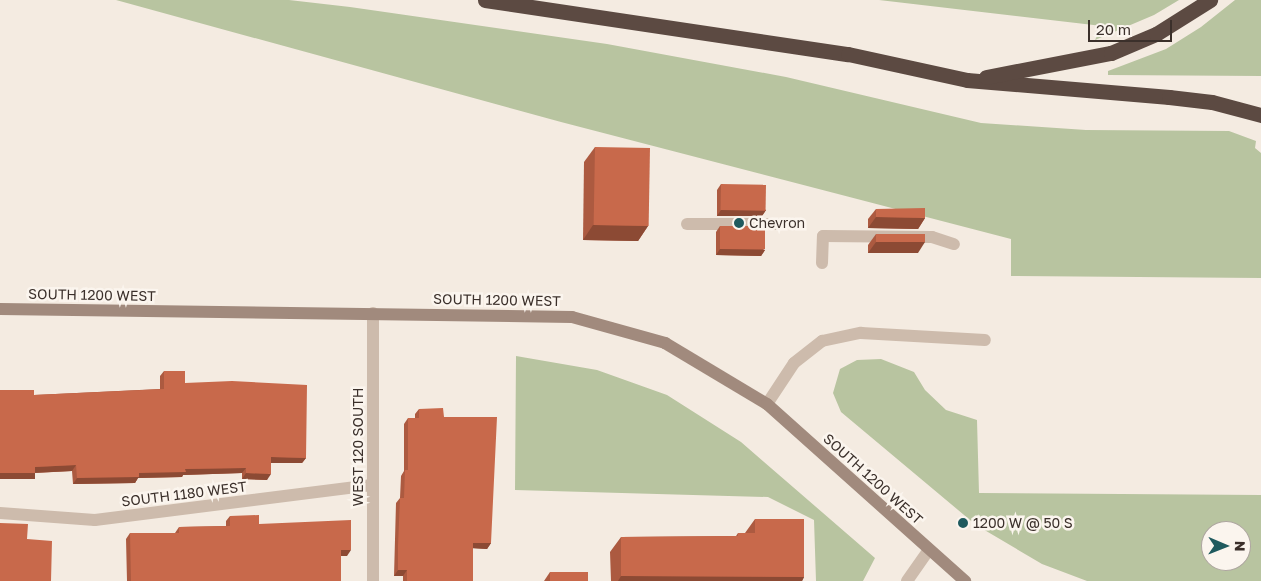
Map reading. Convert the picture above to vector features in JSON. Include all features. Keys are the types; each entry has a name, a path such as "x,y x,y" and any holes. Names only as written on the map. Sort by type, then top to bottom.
{"highway":[{"path":"485,0 848,54 967,80 1212,102 1261,115"},
{"path":"967,80 1111,53 1156,34 1210,0"}],"main road":[{"name":"SOUTH 1200 WEST","path":"0,309 572,317 665,343 767,404 965,581"}],"street":[{"path":"687,224 776,224"},
{"path":"822,263 823,236 932,236 954,244"},
{"name":"WEST 120 SOUTH","path":"372,581 373,313"},
{"path":"767,404 794,363 822,341 861,333 985,340"},
{"name":"SOUTH 1180 WEST","path":"0,513 95,520 372,485"},
{"path":"907,581 929,550"}],"green space":[{"path":"116,0 289,0 350,7 607,44 786,77 981,123 1086,130 1229,131 1256,141 1255,148 1261,153 1261,278 1011,276 1011,239 561,122"},
{"path":"879,0 1179,0 1154,15 1095,40 1102,26"},
{"path":"1235,0 1261,0 1261,76 1108,75 1108,71 1166,49 1201,27"},
{"path":"516,356 597,370 667,395 741,442 875,558 863,581 816,581 814,520 768,497 515,490"},
{"path":"881,359 914,372 925,390 946,410 977,420 979,493 1261,495 1261,581 1087,581 1042,564 976,525 841,412 833,393 840,369 857,360"}],"building":[{"path":"595,147 650,148 649,226 594,225"},
{"path":"721,184 766,185 766,211 721,210"},
{"path":"925,208 925,218 876,217 876,209"},
{"path":"720,226 765,226 765,249 720,249"},
{"path":"876,234 925,234 925,242 876,242"},
{"path":"164,371 185,371 185,383 232,381 307,385 306,458 271,457 271,474 246,473 246,468 185,469 186,472 139,473 139,477 77,478 76,465 35,467 35,473 0,473 0,390 34,390 34,395 164,389"},
{"path":"443,408 444,417 497,417 491,543 473,543 473,581 407,581 407,570 398,570 398,546 400,498 404,498 405,470 408,470 408,418 419,418 419,409"},
{"path":"259,515 259,524 351,520 351,550 341,550 341,581 131,581 130,533 179,533 179,527 230,526 230,516"},
{"path":"755,519 804,519 804,577 621,576 621,537 738,536 738,533 755,533"},
{"path":"0,523 28,524 27,539 52,541 51,581 0,581"},
{"path":"550,572 588,572 588,581 550,581"}],"place":[{"name":"Chevron","path":"739,223"},
{"name":"1200 W @ 50 S","path":"963,523"}]}
